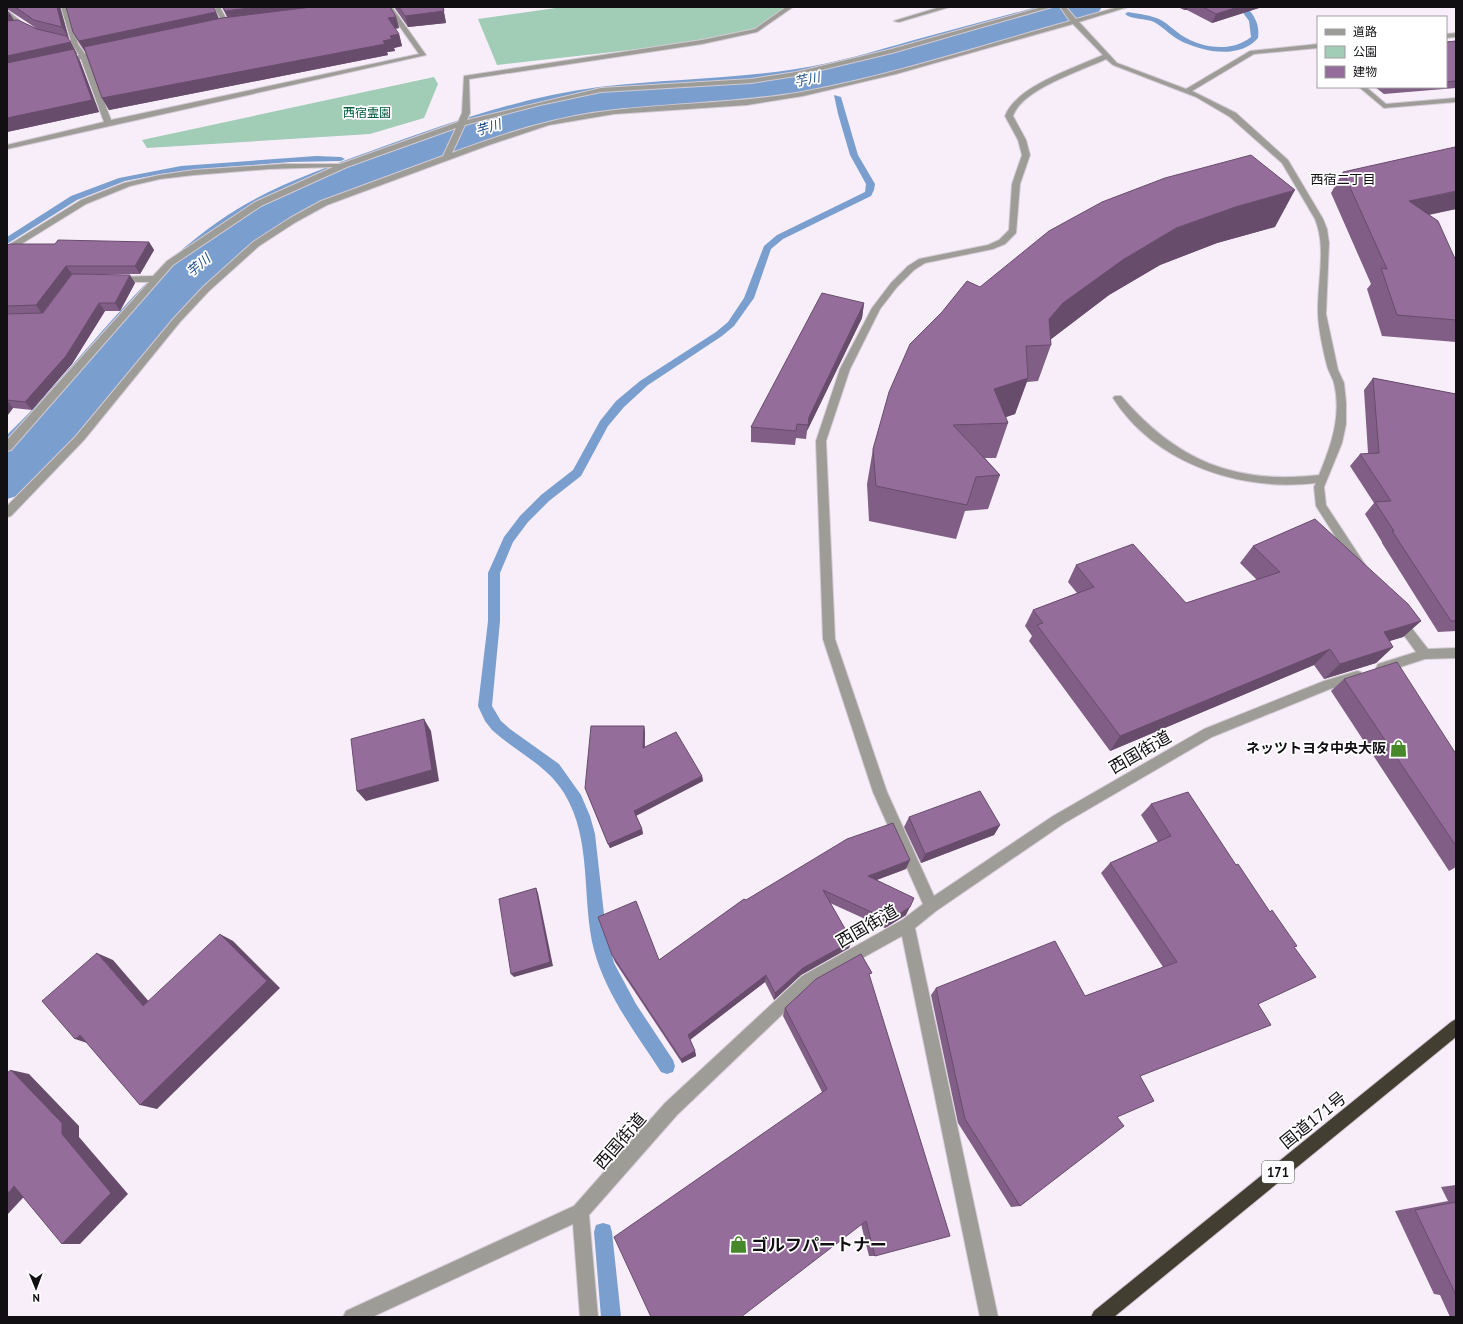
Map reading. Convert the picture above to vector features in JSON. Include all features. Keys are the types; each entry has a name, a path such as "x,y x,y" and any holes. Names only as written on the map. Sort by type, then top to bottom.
{"highway":[{"name":"国道171号","path":"1100,1317 1456,1027"}],"street":[{"path":"64,7 71,43 84,56 108,123"},
{"path":"217,7 227,26"},
{"path":"7,147 108,123 423,54 389,7"},
{"path":"446,158 466,113 466,77 709,40 757,30 790,7"},
{"path":"897,21 947,7"},
{"path":"8,445 129,310 153,280 170,263 250,209 284,191 344,164 520,108 601,90 744,81 796,74 890,52 1049,7"},
{"path":"1063,7 1072,19 1107,56 1119,66 1188,91 1233,115 1281,158 1323,229 1325,243 1322,314 1333,370 1339,383 1341,424 1337,443 1319,487 1322,506 1366,576"},
{"path":"7,513 80,438 191,304 222,273 246,252 293,220 324,203 526,129 568,119 614,112 747,103 810,93 894,73 1072,19 1125,7"},
{"path":"7,12 25,28 32,32"},
{"path":"220,27 235,25"},
{"path":"13,30 25,28"},
{"path":"1188,91 1252,52 1317,47"},
{"path":"53,63 114,50"},
{"path":"931,906 880,792 829,639 821,441 845,369 876,308 894,284 911,268 922,261 990,247 1002,242 1012,231 1016,184 1025,162 1026,155 1022,140 1009,116 1011,107 1016,102 1047,83 1107,56"},
{"path":"1363,88 1384,106 1456,100"},
{"path":"7,249 80,204 112,189 139,182 173,175 202,172 344,164"},
{"path":"106,279 153,280"},
{"path":"1118,398 1154,436 1184,455 1224,473 1266,482 1323,478"},
{"path":"1393,612 1425,654"},
{"name":"西国街道","path":"352,1317 580,1212 671,1109 807,981 907,925 931,906 1058,820 1208,733 1328,685 1425,654 1456,653"},
{"path":"907,925 989,1317"},
{"path":"580,1212 589,1317"}],"green space":[{"path":"563,7 790,7 757,30 702,42 497,65 478,19"},
{"name":"西宿霊園","path":"434,77 438,84 424,118 370,134 147,148 142,140"}],"building":[{"path":"15,7 57,7 62,27 34,20"},
{"path":"66,7 213,7 216,12 79,41 73,32"},
{"path":"223,7 257,7 225,11"},
{"path":"312,7 390,7 396,17 388,18 399,34 390,36 392,39 383,41 385,44 102,98 84,47 222,18"},
{"path":"399,7 443,7 444,11 405,16"},
{"path":"1203,7 1238,7 1216,14"},
{"path":"18,20 37,29 66,36 71,42 7,56 7,21"},
{"path":"1456,41 1456,81 1447,82 1447,42"},
{"path":"74,49 92,100 7,118 7,63"},
{"path":"1455,147 1456,191 1409,201 1438,221 1456,261 1456,320 1397,315 1381,268 1387,269 1343,172"},
{"path":"1251,155 1295,190 1235,207 1176,228 1124,259 1063,303 1049,319 1051,345 1026,346 1028,378 994,389 1008,423 953,425 1000,475 976,477 967,505 876,486 873,449 889,392 910,344 942,312 967,281 980,287 1049,231 1102,202 1165,178"},
{"path":"58,240 149,242 135,266 66,266 36,305 7,306 7,245 55,244"},
{"path":"72,274 130,275 115,303 99,303 66,356 25,402 7,400 7,314 43,313"},
{"path":"822,293 864,303 809,417 808,425 797,424 796,431 751,427"},
{"path":"1373,378 1456,394 1456,621 1451,621 1392,531 1394,531 1375,502 1391,501 1360,454 1379,453"},
{"path":"1315,519 1408,604 1421,621 1384,632 1393,647 1340,664 1330,649 1120,736 1037,625 1043,623 1033,610 1094,587 1076,565 1133,544 1186,603 1280,572 1253,546"},
{"path":"1397,662 1456,754 1456,846 1344,679"},
{"path":"424,719 432,770 357,791 351,739"},
{"path":"591,726 644,726 643,748 676,732 702,776 634,811 642,829 608,844 585,788"},
{"path":"980,791 1000,825 925,854 909,817"},
{"path":"1188,792 1236,865 1238,864 1270,912 1272,910 1297,946 1294,947 1316,977 1258,1004 1271,1025 1140,1076 1154,1101 1117,1117 1124,1126 1020,1206 965,1119 936,988 1055,941 1085,996 1177,962 1110,863 1171,836 1151,804"},
{"path":"893,823 910,860 868,876 914,898 910,907 889,920 823,890 852,941 803,968 775,993 766,975 688,1035 695,1051 681,1059 612,955 598,917 636,901 659,960 744,899 746,900 847,839"},
{"path":"536,888 550,962 511,974 499,899"},
{"path":"220,934 267,981 140,1105 80,1035 75,1039 42,1001 97,953 143,1006"},
{"path":"861,954 872,973 869,974 950,1236 875,1256 866,1221 741,1317 651,1317 614,1237 827,1089 785,1008 816,979"},
{"path":"11,1070 62,1123 62,1134 111,1193 62,1244 14,1186 7,1194 7,1073"},
{"path":"1456,1202 1456,1295 1415,1210"}],"waterway":[{"name":"芋川","path":"7,475 65,414 146,317 174,287 205,258 238,232 259,219 324,186 460,135 551,109 623,98 773,86 831,76 1082,7"},
{"path":"1083,7 1089,8"},
{"path":"1128,14 1155,20 1189,42 1208,48 1229,49 1239,48 1254,38 1254,25 1248,13 1242,7"},
{"name":"芋川","path":"831,75 833,81"},
{"path":"667,1066 630,1010 607,965 598,932 587,834 583,816 576,800 554,768 505,733 490,716 485,706 494,621 494,573 508,540 524,519 545,498 577,473 604,424 620,404 644,383 719,334 731,324 749,298 767,248 780,237 868,194 871,187 868,178 857,163 847,135 837,97"},
{"path":"7,241 54,209 84,193 142,175 201,166 291,159 341,159"},
{"path":"603,1232 611,1317"}],"place":[{"name":"ネッツトヨタ中央大阪","path":"1399,748"},
{"name":"ゴルフパートナー","path":"738,1245"}],"district":[{"name":"西宿二丁目","path":"1343,179"}]}
